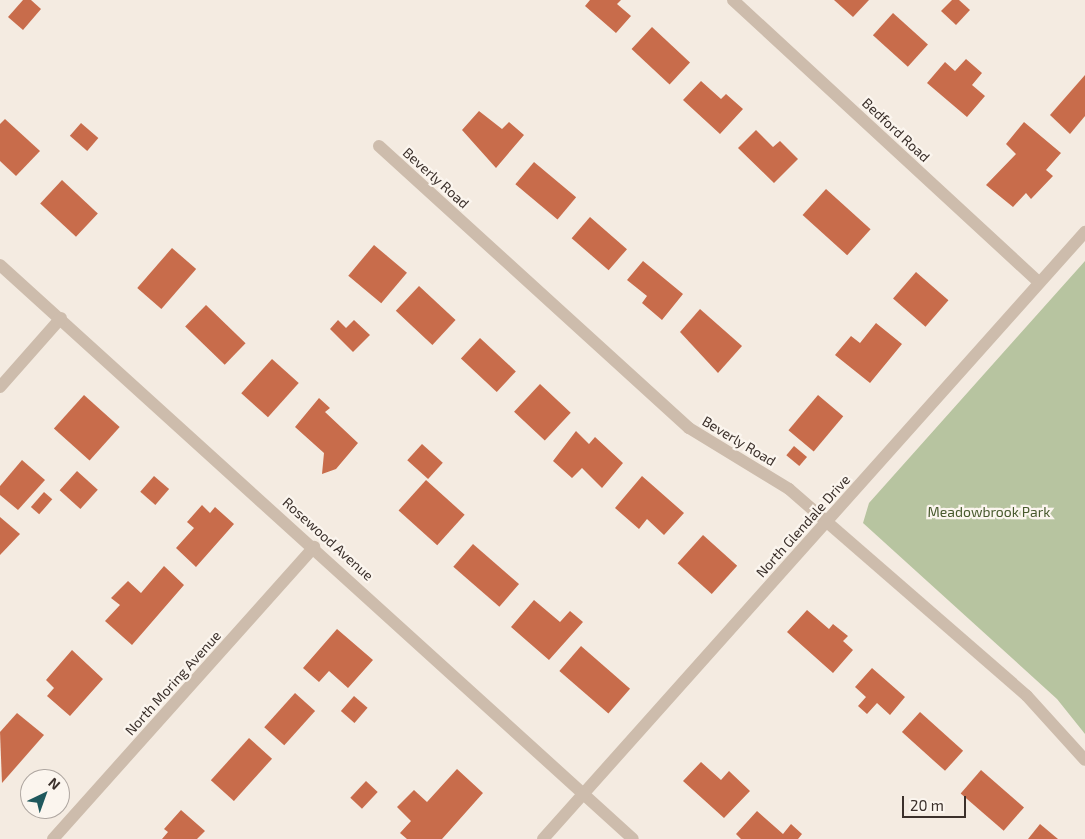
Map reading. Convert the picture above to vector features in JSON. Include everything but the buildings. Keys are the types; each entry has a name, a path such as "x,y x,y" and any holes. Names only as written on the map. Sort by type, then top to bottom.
{"street":[{"name":"Bedford Road","path":"733,0 1040,282"},
{"name":"Beverly Road","path":"379,146 688,428 789,489 1027,696 1085,760"},
{"name":"North Glendale Drive","path":"542,839 1085,232"},
{"name":"Rosewood Avenue","path":"0,265 314,547 633,839"},
{"path":"0,387 61,318"},
{"name":"North Moring Avenue","path":"53,839 314,547"}],"green space":[{"name":"Meadowbrook Park","path":"1085,261 1085,734 1057,699 863,523 869,503"}]}
